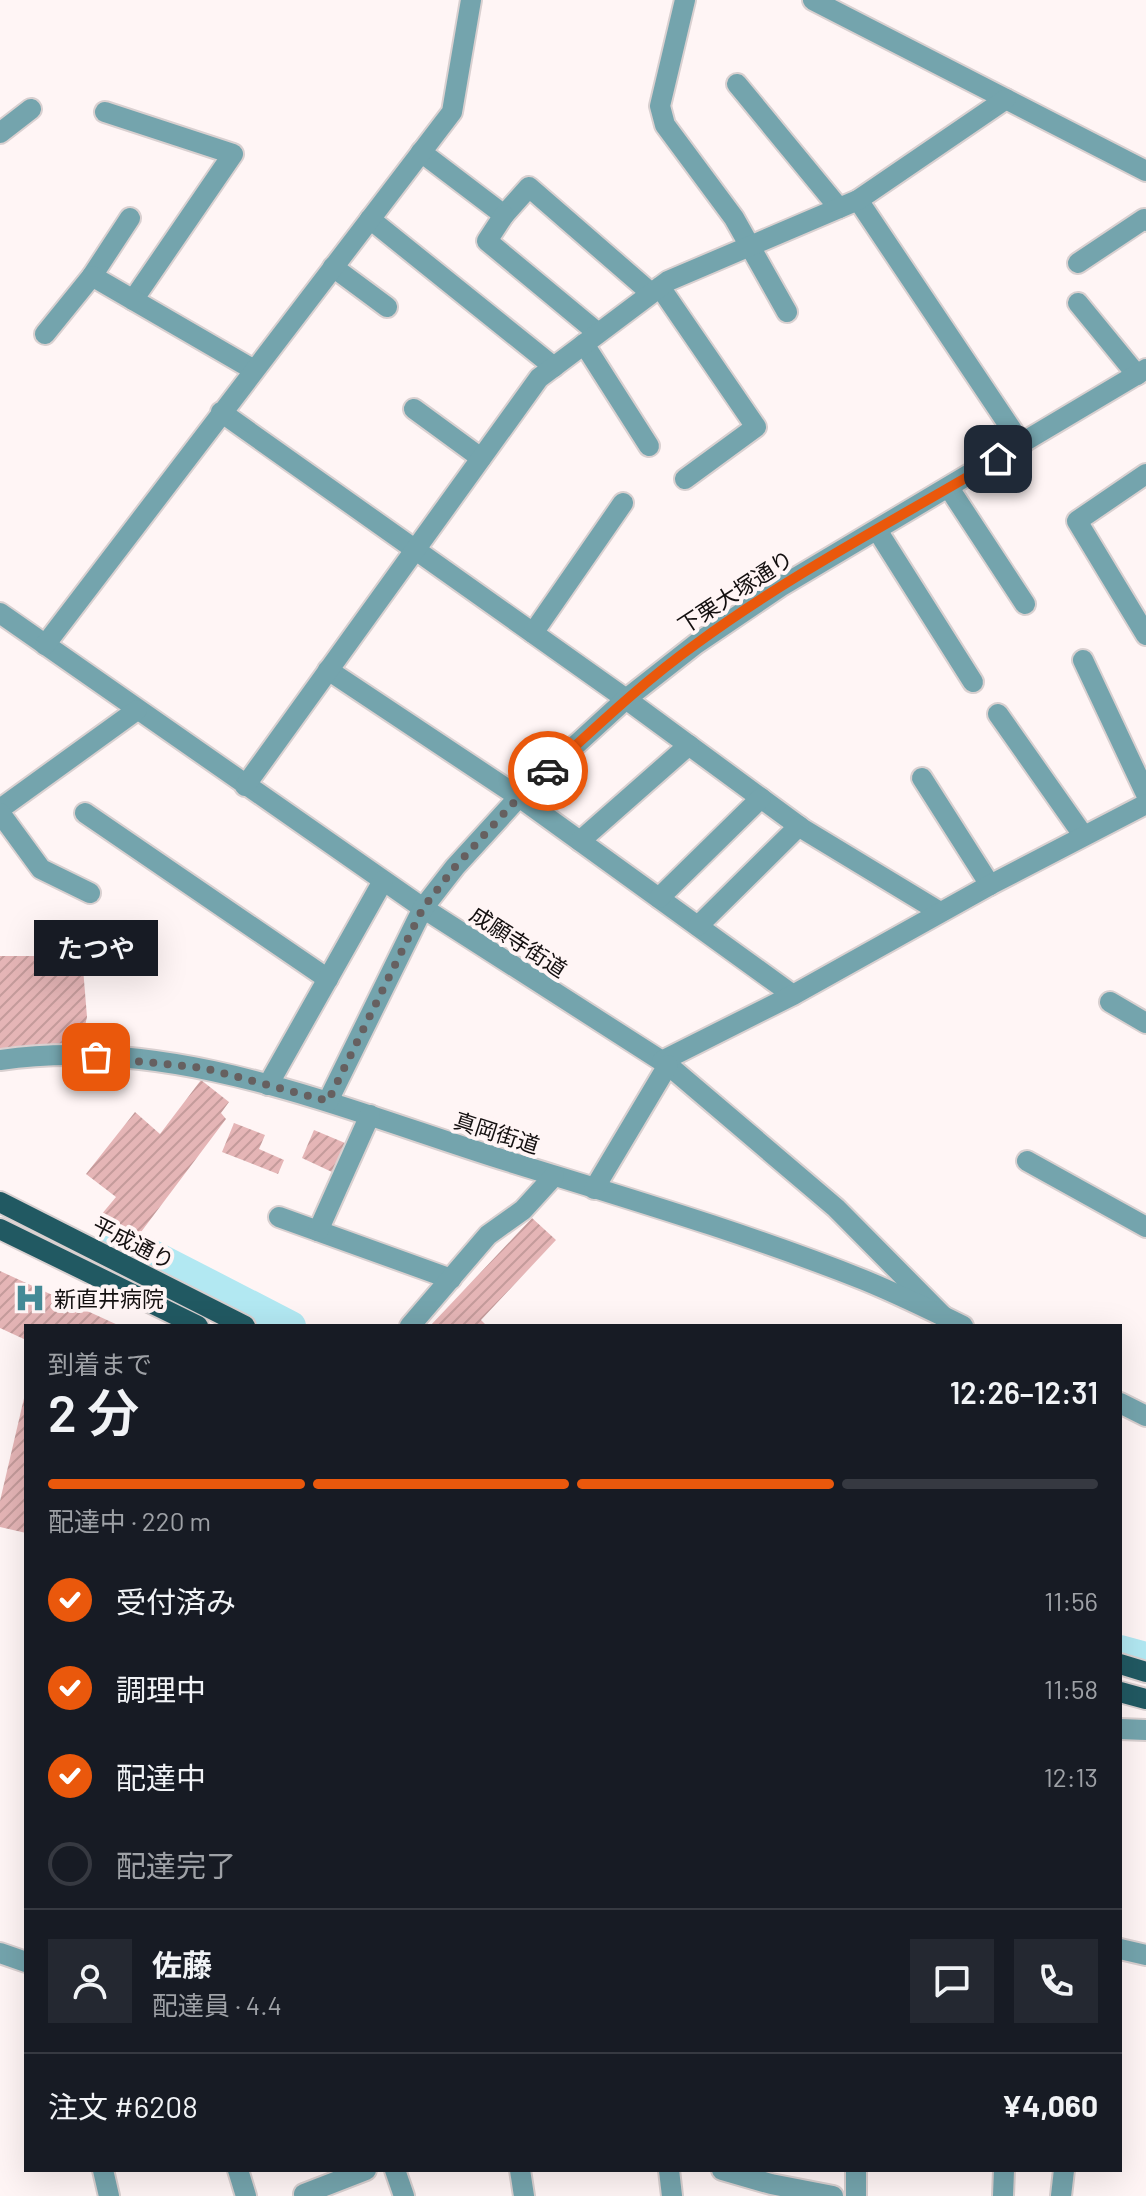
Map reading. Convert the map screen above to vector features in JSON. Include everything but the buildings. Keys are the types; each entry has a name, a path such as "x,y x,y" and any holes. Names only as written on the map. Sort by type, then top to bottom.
{"main road":[{"name":"平成通り","path":"0,1202 241,1324"},
{"name":"平成通り","path":"0,1229 194,1324"},
{"path":"1122,1665 1146,1672"},
{"path":"1122,1693 1146,1699"}],"street":[{"path":"45,645 452,112 471,0"},
{"path":"685,0 660,106 665,125 734,218 787,312"},
{"path":"813,0 1146,171"},
{"path":"737,84 839,208"},
{"path":"245,786 539,378 656,290 858,200 1006,99"},
{"path":"0,133 31,109"},
{"path":"105,112 233,154 133,300"},
{"path":"421,152 504,215"},
{"path":"649,446 591,338 487,241 504,215 529,187 656,290 756,427 685,479"},
{"path":"858,200 1022,445"},
{"path":"45,334 92,276 130,218"},
{"path":"370,219 554,367"},
{"path":"1078,263 1144,219 1146,221"},
{"path":"333,267 387,307"},
{"path":"92,276 254,370"},
{"path":"1078,303 1141,372"},
{"name":"下栗大塚通り","path":"328,1101 423,908 455,867 519,797 626,699 708,635 780,587 1141,372"},
{"path":"414,409 481,458"},
{"path":"221,412 626,699 799,826 940,912"},
{"path":"1146,474 1077,521 1146,635"},
{"path":"949,488 1025,604"},
{"path":"533,633 623,503"},
{"path":"877,530 973,682"},
{"name":"成願寺街道","path":"0,613 383,881 665,1063 836,1208 944,1317"},
{"path":"1083,660 1146,794"},
{"path":"328,670 519,797 793,995"},
{"path":"90,893 41,869 0,811 137,710"},
{"path":"998,714 1083,835"},
{"path":"580,841 689,745"},
{"path":"922,778 990,885"},
{"path":"659,898 761,798"},
{"path":"594,1189 665,1063 990,885 1146,804"},
{"path":"85,813 328,979"},
{"path":"698,926 799,826"},
{"path":"268,1085 383,881"},
{"path":"1110,1002 1146,1023"},
{"name":"真岡街道","path":"0,1060 75,1055 204,1068 328,1101 765,1243 866,1281 959,1324"},
{"path":"318,1231 370,1115"},
{"path":"1027,1161 1146,1227"},
{"path":"412,1324 488,1235 523,1210 554,1176"},
{"path":"279,1217 451,1279"},
{"path":"1122,1404 1146,1416"},
{"path":"1122,1729 1146,1730"},
{"path":"1122,1949 1146,1955"},
{"path":"0,1953 24,1961"},
{"path":"103,2172 109,2196"},
{"path":"239,2172 246,2196"},
{"path":"302,2195 361,2172"},
{"path":"396,2172 404,2196"},
{"path":"520,2172 524,2196"},
{"path":"669,2172 672,2196"},
{"path":"736,2172 772,2177 833,2196"},
{"path":"856,2172 856,2196"},
{"path":"1003,2196 1004,2172"},
{"path":"1061,2196 1064,2172"}],"waterway":[{"path":"114,1235 287,1324"},
{"path":"1122,1651 1146,1657"}],"way so far":[{"path":"96,1057 204,1068 328,1101 423,908 455,867 519,797 548,771"}],"place":[{"name":"たつや","path":"96,1057"},
{"name":"新直井病院","path":"30,1298"}],"route":[{"path":"548,771 626,699 696,644 780,587 998,459"}]}
